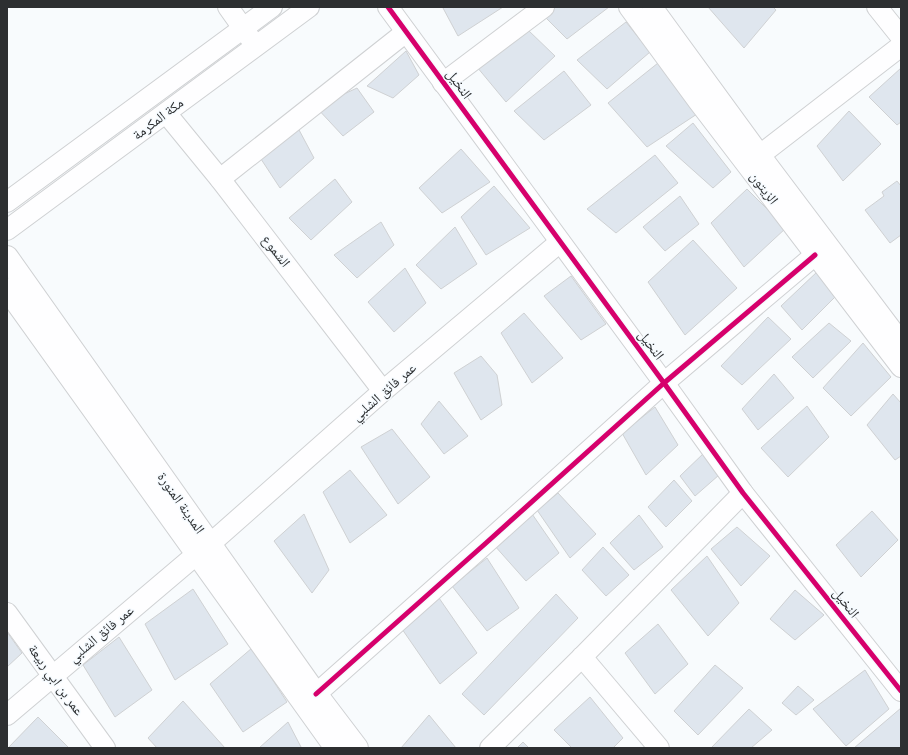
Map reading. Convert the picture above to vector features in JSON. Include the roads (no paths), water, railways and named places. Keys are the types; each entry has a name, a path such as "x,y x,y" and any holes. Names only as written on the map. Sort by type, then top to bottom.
{"main road":[{"name":"المدينة المنورة","path":"7,257 203,549 357,748"},
{"path":"7,289 203,549 336,748"}],"street":[{"path":"228,7 256,46"},
{"name":"مكة المكرمة","path":"7,202 272,7"},
{"name":"مكة المكرمة","path":"7,230 309,7"},
{"name":"النخيل","path":"388,7 743,493 901,691"},
{"path":"443,83 544,7"},
{"name":"الزيتون","path":"629,7 901,367"},
{"path":"652,7 760,155 901,342"},
{"path":"877,7 901,36"},
{"path":"220,179 406,32"},
{"path":"760,155 901,46"},
{"name":"الشموع","path":"166,113 220,179 383,391"},
{"name":"عمر فائق الشلبي","path":"7,715 203,549 383,391 560,242"},
{"path":"316,694 664,383 815,255"},
{"path":"490,748 582,657 743,493"},
{"name":"عمر بن ابي ربيعة","path":"7,613 105,748"},
{"path":"582,657 659,748"}]}
